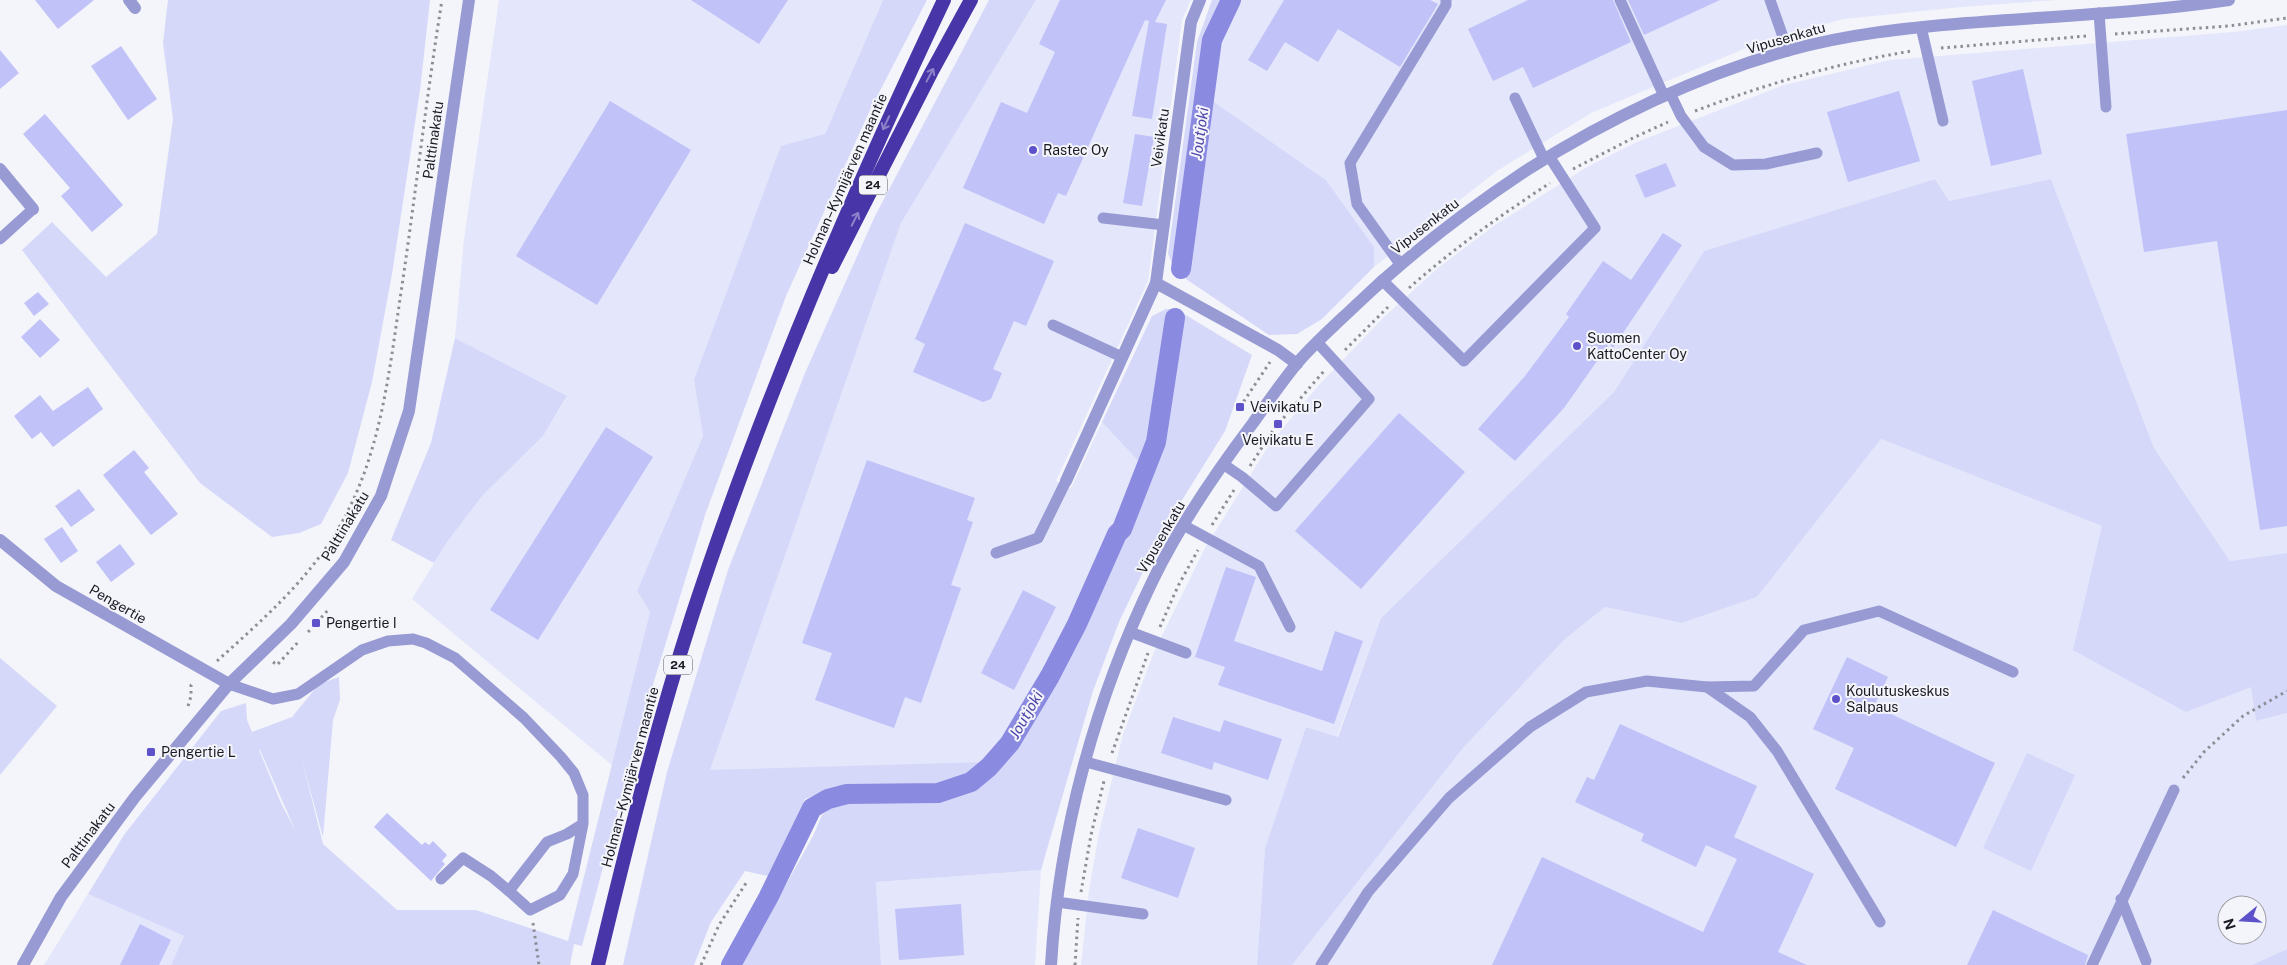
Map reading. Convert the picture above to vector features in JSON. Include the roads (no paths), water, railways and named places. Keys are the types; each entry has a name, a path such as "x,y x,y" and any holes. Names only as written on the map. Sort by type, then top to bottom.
{"highway":[{"name":"Holman–Kymijärven maantie","path":"598,965 658,729 692,617 726,518 823,265 944,0"},
{"name":"Holman–Kymijärven maantie","path":"781,373 855,219 971,0"}],"street":[{"name":"Palttinakatu","path":"23,965 61,897 135,797 229,684 291,624 344,562 381,496 409,411 469,0"},
{"name":"Veivikatu","path":"1066,481 1156,283 1191,22 1200,0"},
{"name":"Vipusenkatu","path":"1051,965 1057,902 1067,831 1105,695 1154,578 1183,525 1222,464 1297,364 1317,342 1400,264 1492,193 1604,125 1667,95 1788,51 1833,40 1889,30 2099,13 2139,5 2229,0"},
{"path":"0,169 33,209"},
{"path":"1156,283 1278,350 1297,364"},
{"name":"Pengertie","path":"0,540 56,586 229,684"}],"lane":[{"path":"1400,264 1356,204 1350,163 1446,5 1446,0"},
{"path":"1620,0 1667,95 1704,146 1733,165 1766,164 1817,153"},
{"path":"1770,0 1788,51"},
{"path":"2099,13 2106,107"},
{"path":"1921,27 1943,122"},
{"path":"1382,280 1464,361 1595,228 1562,175 1547,158 1515,98"},
{"path":"0,239 33,209"},
{"path":"1103,218 1164,225"},
{"path":"1053,324 1122,357"},
{"path":"1222,464 1242,477 1276,506 1369,399 1317,342"},
{"path":"996,554 1038,538 1066,481"},
{"path":"1183,525 1259,566 1290,627"},
{"path":"1321,965 1368,892 1449,798 1530,727 1586,692 1647,681 1707,686 1754,686 1804,630 1880,611 2013,672"},
{"path":"1130,632 1186,653"},
{"path":"229,684 273,699 298,694 362,650 388,641 413,639 426,643 456,658 524,718 574,773 583,795 582,824 572,874 560,895 530,910 491,876 463,858 441,879"},
{"path":"1707,686 1750,717 1777,751 1880,922"},
{"path":"1086,762 1226,800"},
{"path":"2092,965 2174,790"},
{"path":"509,891 548,842 568,834 582,824"},
{"path":"2122,899 2146,961"},
{"path":"1057,902 1143,914"}],"waterway":[{"name":"Joutjoki","path":"1181,269 1212,40 1231,0"},
{"name":"Joutjoki","path":"731,965 768,898 812,808 828,799 847,794 938,793 971,782 989,767 1010,743 1050,676 1077,624 1117,534 1122,529 1156,442 1175,318"}],"place":[{"name":"Rastec Oy","path":"1033,150"},
{"name":"Suomen KattoCenter Oy","path":"1577,346"},
{"name":"Veivikatu P","path":"1240,407"},
{"name":"Veivikatu E","path":"1278,424"},
{"name":"Pengertie I","path":"316,623"},
{"name":"Koulutuskeskus Salpaus","path":"1836,699"},
{"name":"Pengertie L","path":"151,752"}]}
